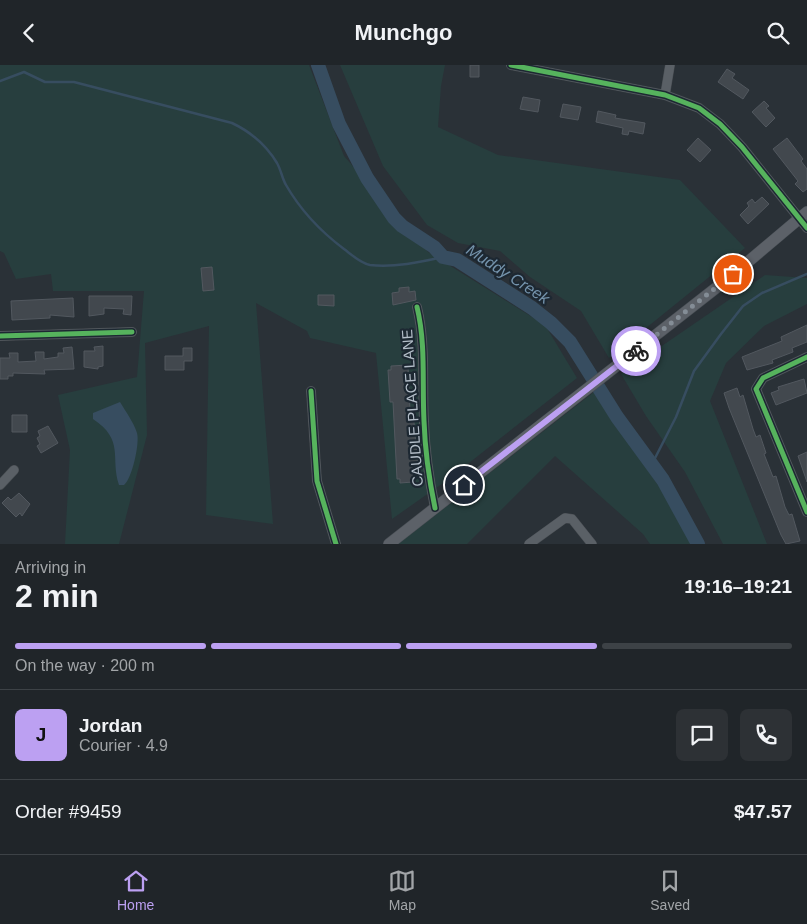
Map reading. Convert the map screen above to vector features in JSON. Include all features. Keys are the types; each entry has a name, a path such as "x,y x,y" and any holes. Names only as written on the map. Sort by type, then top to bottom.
{"main road":[{"path":"389,544 581,392 636,352 730,277 803,215"}],"street":[{"path":"511,65 665,95 699,108 720,124 742,147 803,215 807,228"},
{"path":"665,95 670,65"},
{"name":"CAUDLE PLACE LANE","path":"417,307 424,361 425,438 429,480 435,508"},
{"path":"0,336 132,332"},
{"path":"807,357 763,377 756,389 807,512"},
{"path":"311,391 317,481 336,544"},
{"path":"0,485 14,470"},
{"path":"529,544 558,521 565,518 572,519 592,544"}],"green space":[{"path":"0,65 309,65 344,156 428,252 545,325 577,378 446,481 392,519 376,353 310,338 307,331 256,303 273,524 206,515 209,326 145,343 147,435 119,544 65,544 70,450 58,395 137,377 144,291 53,291 51,274 16,279 4,253 0,251"},
{"path":"340,65 445,65 441,86 438,127 498,155 680,180 745,248 609,358 581,311 530,277 500,251 458,243 427,225 383,166"},
{"path":"765,275 807,278 807,304 764,326 726,363 710,401 767,544 723,544 685,472 646,416 621,374"},
{"path":"594,392 670,502 693,544 650,544 643,534 555,456 467,544 398,544"}],"water":[{"path":"120,402 134,425 138,438 130,476 124,485 119,485 113,442 103,427 93,419 93,413"}],"building":[{"path":"470,65 479,65 479,77 470,77"},
{"path":"727,69 735,74 732,78 749,90 743,99 718,82"},
{"path":"523,97 540,100 538,112 520,109"},
{"path":"764,101 769,106 766,108 775,118 766,127 752,112"},
{"path":"563,104 581,107 578,120 560,117"},
{"path":"598,111 616,115 615,118 645,123 643,134 629,131 628,135 622,134 623,128 596,122"},
{"path":"698,138 711,150 700,162 687,150"},
{"path":"787,138 803,159 801,161 807,169 807,189 803,192 795,184 798,181 773,149"},
{"path":"762,197 769,204 748,224 740,215 749,206 747,203 752,199 755,203"},
{"path":"212,267 214,290 203,291 201,268"},
{"path":"409,287 409,292 415,291 416,300 393,305 392,293 399,292 399,288"},
{"path":"318,295 334,295 334,306 318,305"},
{"path":"89,296 132,296 131,315 123,314 124,309 104,308 104,314 89,316"},
{"path":"73,298 74,317 50,315 50,318 12,320 11,301"},
{"path":"807,325 807,342 792,348 793,352 772,360 773,363 747,370 742,357 782,341 781,337"},
{"path":"103,346 103,366 98,367 98,369 84,367 84,351 95,351 94,347"},
{"path":"72,347 74,369 44,370 45,374 13,373 13,376 8,376 8,379 0,379 0,358 10,358 9,353 18,353 18,362 36,361 35,352 44,352 44,359 58,357 58,353 64,353 63,348"},
{"path":"183,348 192,348 192,361 184,361 184,370 165,370 165,356 183,356"},
{"path":"408,365 410,411 413,411 418,469 413,469 413,482 400,483 400,479 397,479 393,402 390,402 388,370 391,370 391,366"},
{"path":"804,379 807,393 776,405 771,393 779,390 778,387"},
{"path":"737,388 740,397 743,395 756,437 760,435 766,453 764,454 773,477 776,476 785,507 789,515 792,514 800,541 786,544 781,535 724,393"},
{"path":"12,415 27,415 27,432 12,432"},
{"path":"48,426 58,443 41,453 37,446 40,444 37,438 40,436 38,431"},
{"path":"807,452 807,482 798,456"},
{"path":"19,493 30,504 22,516 20,513 16,517 2,503 8,497 11,500"}],"waterway":[{"name":"Muddy Creek","path":"318,65 339,124 367,178 394,218 402,226 434,247 443,257 457,260 532,308 570,342 617,417 663,480 698,544"},
{"path":"0,81 24,72 45,82 74,82 232,123 252,135 263,145 273,156 286,185 305,212 327,235 359,261 370,265 388,266 416,263 443,257"},
{"path":"652,464 676,417 694,371 743,306 762,293 807,274"}],"cycle path":[{"path":"511,65 665,95 699,108 720,124 742,147 807,228"},
{"path":"417,307 423,349 425,443 435,508"},
{"path":"0,336 132,332"},
{"path":"807,357 763,378 756,389 807,512"},
{"path":"311,391 317,481 336,544"}],"way so far":[{"path":"636,351 733,274"}],"route":[{"path":"464,485 636,351"}]}
